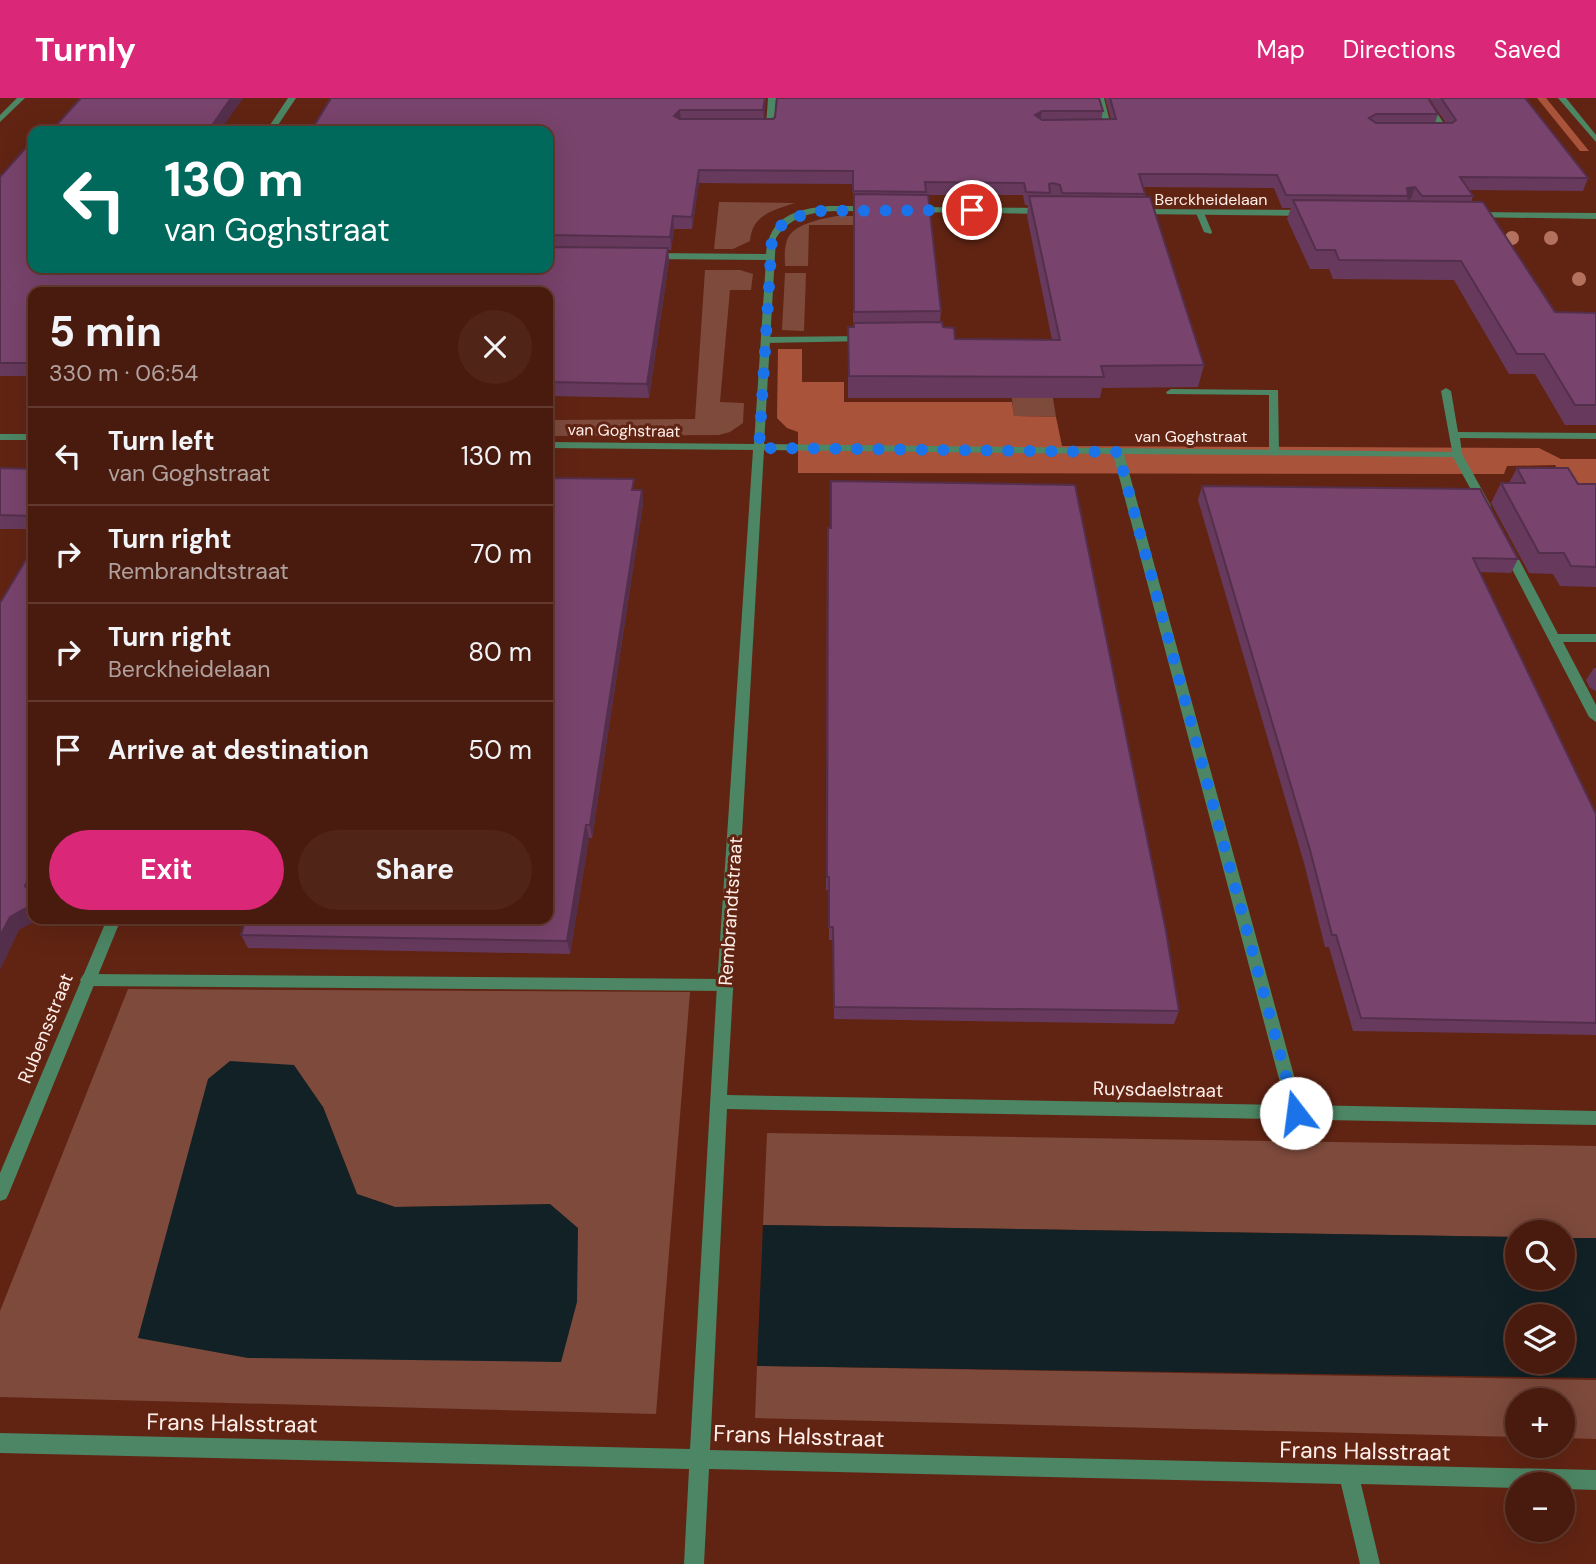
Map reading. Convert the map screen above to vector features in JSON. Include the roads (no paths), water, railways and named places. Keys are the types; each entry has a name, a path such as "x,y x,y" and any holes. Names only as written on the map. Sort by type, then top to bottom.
{"street":[{"path":"0,120 21,98"},
{"path":"273,126 292,98"},
{"path":"744,127 770,127 772,98"},
{"path":"1096,128 1110,128 1100,98"},
{"path":"1421,131 1445,131 1423,98"},
{"path":"1562,98 1596,140"},
{"path":"895,210 1055,207"},
{"path":"637,256 770,257 775,230 795,216 825,209 881,209"},
{"name":"Berckheidelaan","path":"1121,212 1318,214"},
{"path":"1200,213 1208,232"},
{"path":"1466,215 1596,216"},
{"name":"Rembrandtstraat","path":"694,1564 725,985 770,257"},
{"path":"766,340 877,339"},
{"path":"1446,391 1457,453 1490,515"},
{"path":"1171,392 1274,392 1274,453"},
{"path":"1454,435 1596,436"},
{"path":"0,437 28,437"},
{"name":"van Goghstraat","path":"553,445 1457,453"},
{"path":"1118,452 1296,1113"},
{"path":"1503,539 1596,717"},
{"path":"1555,638 1596,638"},
{"name":"Rubensstraat","path":"0,1193 112,924"},
{"path":"88,980 725,985"},
{"name":"Ruysdaelstraat","path":"719,1102 1596,1118"},
{"name":"Frans Halsstraat","path":"0,1443 699,1457 1596,1480"},
{"path":"1349,1475 1370,1564"}]}
